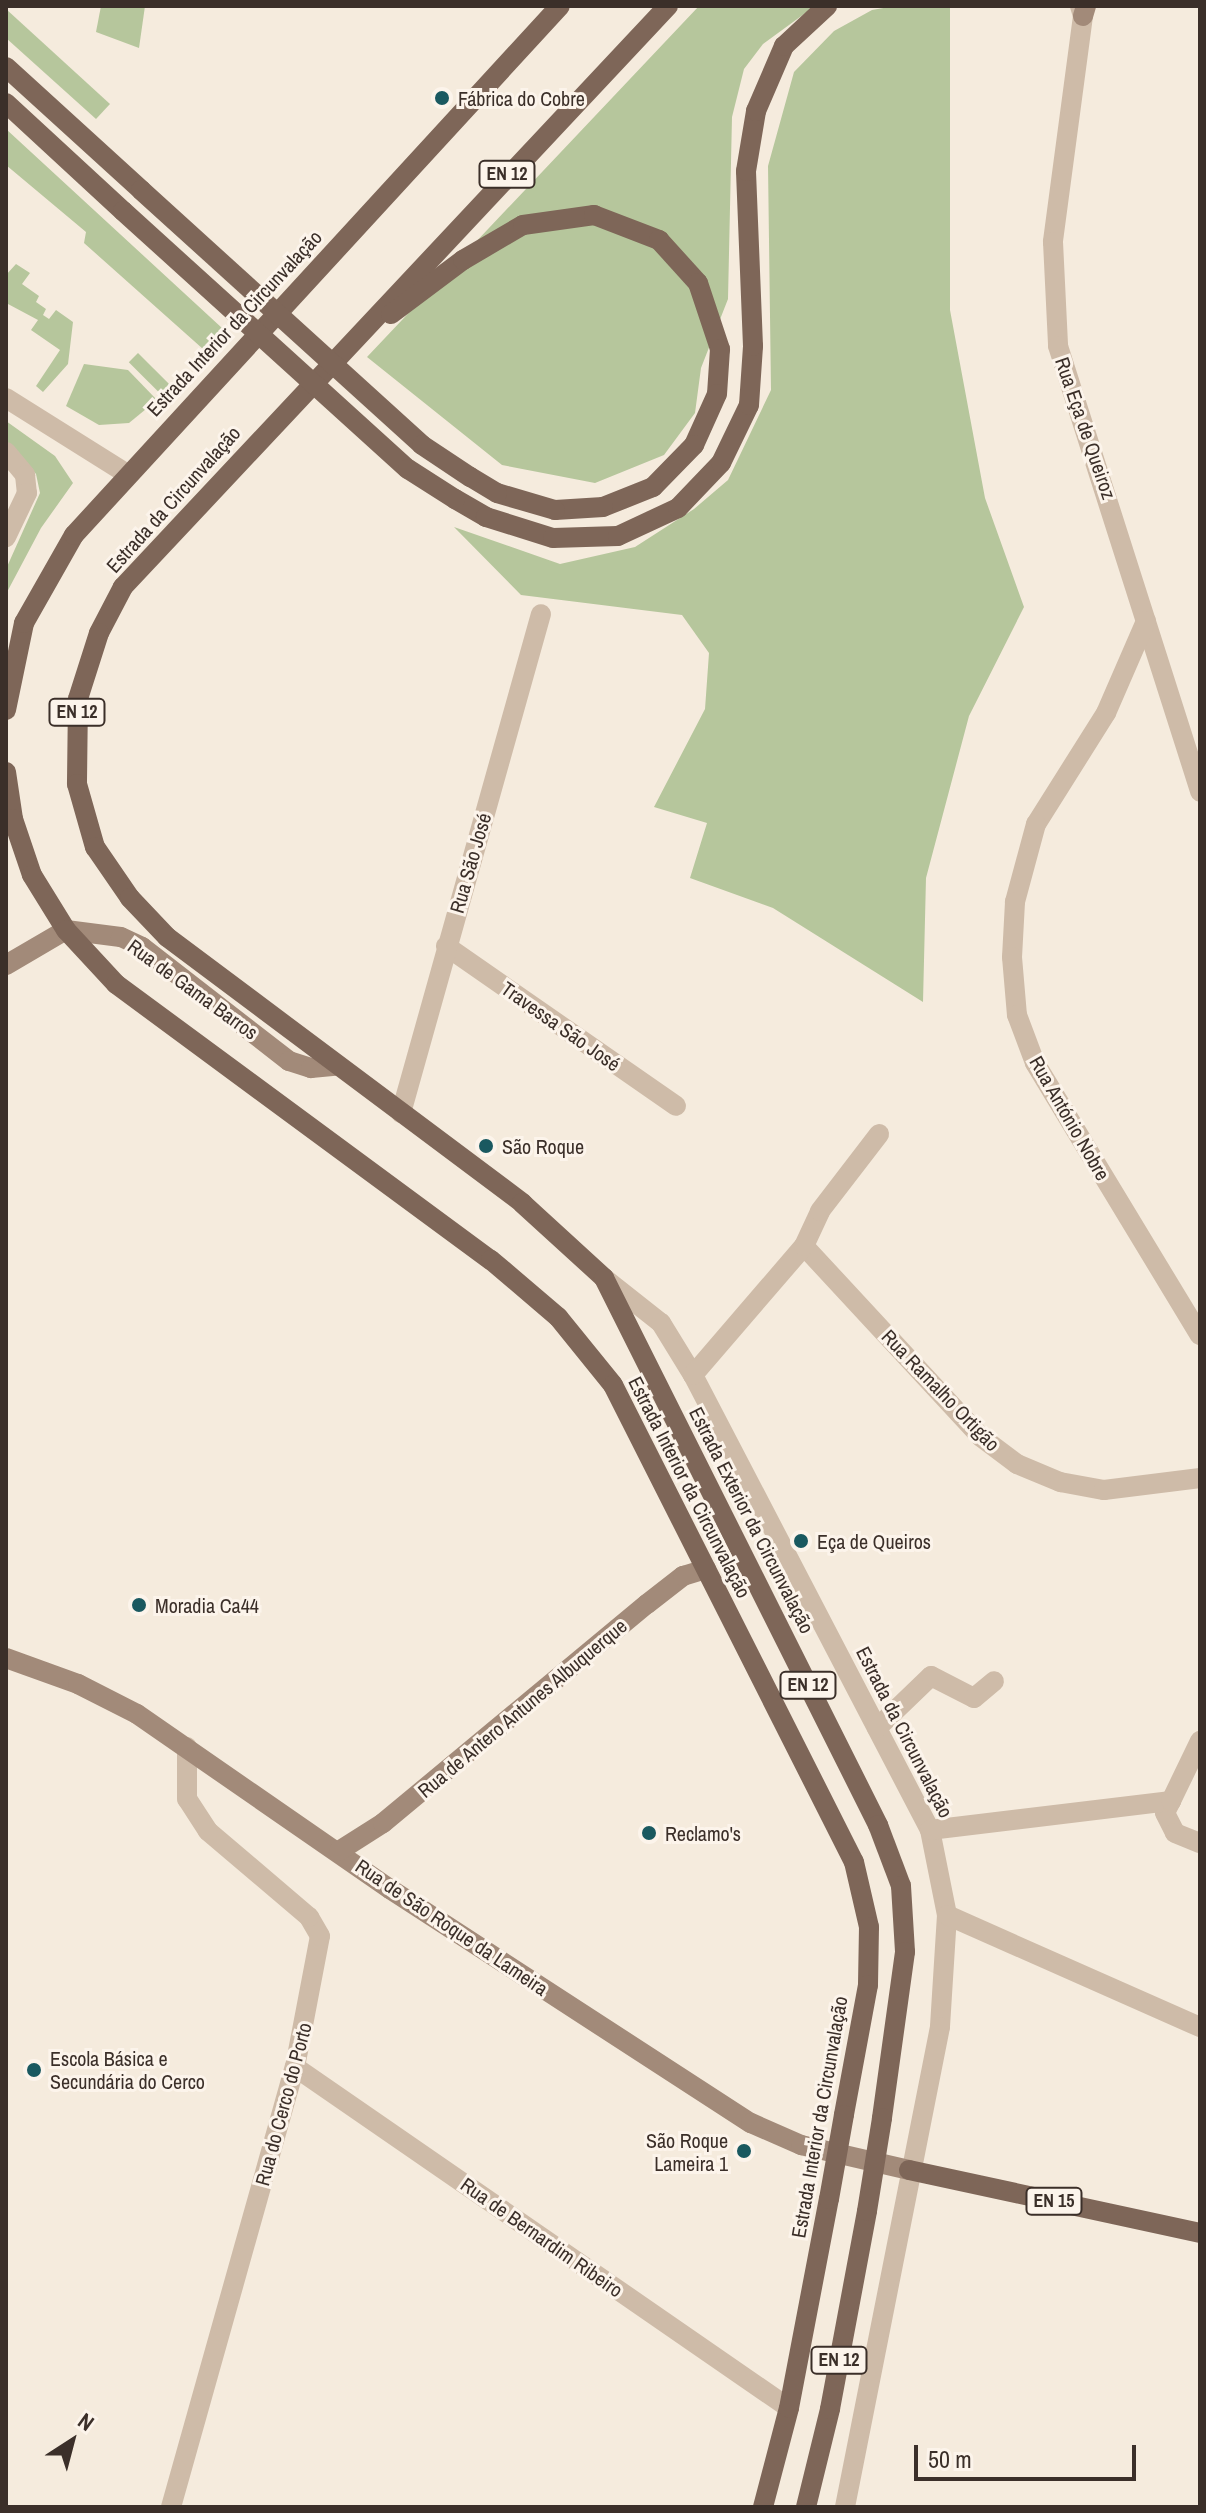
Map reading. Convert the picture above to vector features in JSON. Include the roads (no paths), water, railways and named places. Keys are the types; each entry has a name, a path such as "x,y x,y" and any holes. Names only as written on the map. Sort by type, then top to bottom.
{"main road":[{"name":"Estrada Interior da Circunvalação","path":"6,710 15,649 48,574 127,474 560,6"},
{"name":"Estrada da Circunvalação","path":"335,1066 167,937 130,898 95,847 87,826 74,739 78,699 99,633 123,587 668,6"},
{"path":"6,103 408,469 486,517 553,538 618,536 678,508 721,463 749,405 753,346 746,171 756,111 784,46 827,6"},
{"path":"6,67 422,445 497,493 555,510 603,507 653,487 694,445 717,394 720,349 698,283 659,240 594,215 523,225 463,260 349,345"},
{"name":"Estrada Interior da Circunvalação","path":"6,772 13,819 32,875 66,930 116,984 491,1260 558,1317 613,1385 854,1862 869,1927 868,1985 789,2408"},
{"path":"6,965 66,930"},
{"name":"Rua de Gama Barros","path":"66,930 121,937 142,947 289,1061 311,1068 335,1066"},
{"name":"Estrada Exterior da Circunvalação","path":"335,1066 522,1203 604,1278 878,1825 901,1886 905,1952 882,2118 830,2409 806,2507"},
{"name":"Rua de Antero Antunes Albuquerque","path":"339,1851 383,1823 683,1576 706,1569"},
{"name":"Rua de São Roque da Lameira","path":"6,1658 78,1684 187,1747 751,2123 801,2145 909,2170"},
{"name":"EN 15","path":"909,2170 1200,2233"},
{"name":"EN 12","path":"763,2507 789,2408"}],"street":[{"name":"Rua Eça de Queiroz","path":"1083,9 1053,242 1058,346 1200,792"},
{"path":"6,398 127,474"},
{"path":"6,452 25,475 27,493 6,537"},
{"name":"Rua São José","path":"401,1113 541,614"},
{"name":"Rua António Nobre","path":"1146,621 1106,713 1036,824 1015,902 1012,957 1017,1015 1035,1063 1200,1335"},
{"name":"Travessa São José","path":"446,946 676,1106"},
{"path":"693,1375 804,1246 820,1211 879,1134"},
{"name":"Rua Ramalho Ortigão","path":"804,1246 981,1437 1017,1464 1060,1482 1104,1490 1200,1478"},
{"name":"Estrada da Circunvalação","path":"604,1278 661,1323 693,1375 930,1830 947,1915 940,2027 909,2170 845,2507"},
{"path":"877,1728 931,1676 974,1698 994,1681"},
{"path":"1200,1741 1165,1813 1175,1833 1200,1843"},
{"name":"Rua do Cerco do Porto","path":"171,2507 295,2067 320,1936 309,1917 208,1831 187,1799 187,1747"},
{"path":"930,1830 1171,1801"},
{"path":"947,1915 1200,2027"},
{"name":"Rua de Bernardim Ribeiro","path":"295,2067 789,2408"}],"place":[{"name":"Fábrica do Cobre","path":"442,98"},
{"name":"São Roque","path":"486,1146"},
{"name":"Eça de Queiros","path":"801,1541"},
{"name":"Moradia Ca44","path":"139,1605"},
{"name":"Reclamo's","path":"649,1833"},
{"name":"Escola Básica e Secundária do Cerco","path":"34,2070"},
{"name":"São Roque Lameira 1","path":"744,2151"}]}
